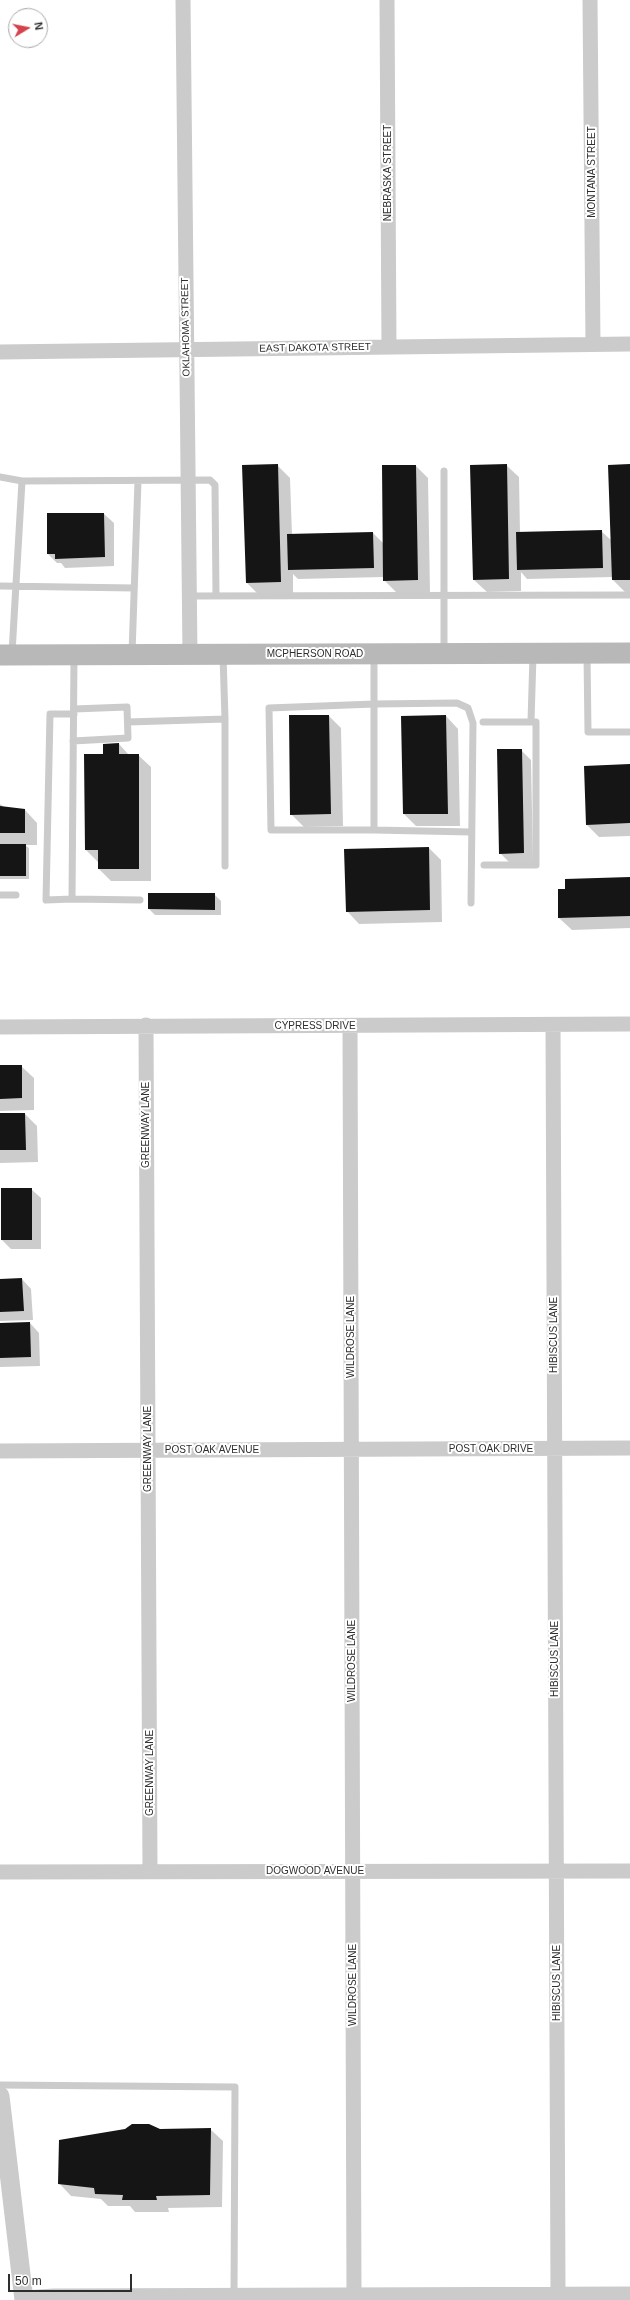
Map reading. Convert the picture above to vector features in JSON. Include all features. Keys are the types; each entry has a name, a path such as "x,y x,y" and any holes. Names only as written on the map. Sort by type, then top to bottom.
{"main road":[{"name":"MCPHERSON ROAD","path":"6,655 630,653"}],"street":[{"name":"OKLAHOMA STREET","path":"183,0 190,655"},
{"name":"NEBRASKA STREET","path":"387,0 389,347"},
{"name":"MONTANA STREET","path":"590,0 593,344"},
{"name":"EAST DAKOTA STREET","path":"0,352 630,344"},
{"name":"CYPRESS DRIVE","path":"0,1026 630,1024"},
{"name":"GREENWAY LANE","path":"146,1025 150,1872"},
{"name":"HIBISCUS LANE","path":"553,1025 558,2294"},
{"name":"WILDROSE LANE","path":"350,1026 354,2295"},
{"name":"POST OAK DRIVE","path":"351,1450 630,1448"},
{"name":"POST OAK AVENUE","path":"0,1451 351,1450"},
{"name":"DOGWOOD AVENUE","path":"0,1872 353,1870 630,1871"},
{"path":"0,2096 24,2299 54,2296 234,2295 310,2298 354,2295 537,2297 558,2294 630,2294"}],"lane":[{"path":"444,471 444,654"},
{"path":"0,477 22,481 210,480 215,484 216,596"},
{"path":"6,655 15,586 22,481"},
{"path":"132,655 138,481"},
{"path":"0,586 134,588"},
{"path":"189,596 630,595"},
{"path":"531,721 533,653"},
{"path":"587,653 588,732 630,732"},
{"path":"374,654 374,830"},
{"path":"72,899 74,655"},
{"path":"223,655 225,719 225,866"},
{"path":"470,903 473,723 468,708 457,703 374,704 269,708 271,830 471,832"},
{"path":"73,741 128,738 127,707 50,714 46,900 140,900"},
{"path":"128,722 225,719"},
{"path":"483,722 536,722 536,865 484,865"},
{"path":"0,895 16,895"},
{"path":"0,2085 235,2087 234,2295"}],"building":[{"path":"278,464 281,582 246,583 242,465"},
{"path":"507,464 509,579 473,580 470,465"},
{"path":"630,464 630,580 612,580 608,465"},
{"path":"382,465 416,465 418,580 383,581"},
{"path":"47,513 104,513 105,557 55,559 55,554 47,554"},
{"path":"602,530 603,568 517,570 516,532"},
{"path":"373,532 374,568 288,570 287,534"},
{"path":"289,715 329,715 331,814 290,815"},
{"path":"446,715 448,814 403,814 401,716"},
{"path":"119,743 119,754 139,754 139,869 98,869 98,850 85,850 84,754 103,754 103,744"},
{"path":"497,749 522,749 524,853 499,854"},
{"path":"630,764 630,823 586,825 584,766"},
{"path":"0,806 25,809 25,833 0,833"},
{"path":"0,844 26,844 26,876 0,876"},
{"path":"429,847 430,910 346,912 344,849"},
{"path":"630,877 630,916 558,918 558,889 565,889 565,879"},
{"path":"148,893 215,893 215,910 148,909"},
{"path":"0,1065 22,1065 22,1098 0,1099"},
{"path":"0,1113 25,1113 26,1150 0,1150"},
{"path":"1,1188 32,1188 32,1240 1,1240"},
{"path":"22,1278 24,1311 0,1312 0,1279"},
{"path":"30,1322 31,1357 0,1358 0,1323"},
{"path":"132,2124 149,2124 160,2129 211,2128 210,2195 156,2196 157,2200 122,2200 123,2195 95,2194 94,2188 58,2184 59,2140 125,2129"}]}
